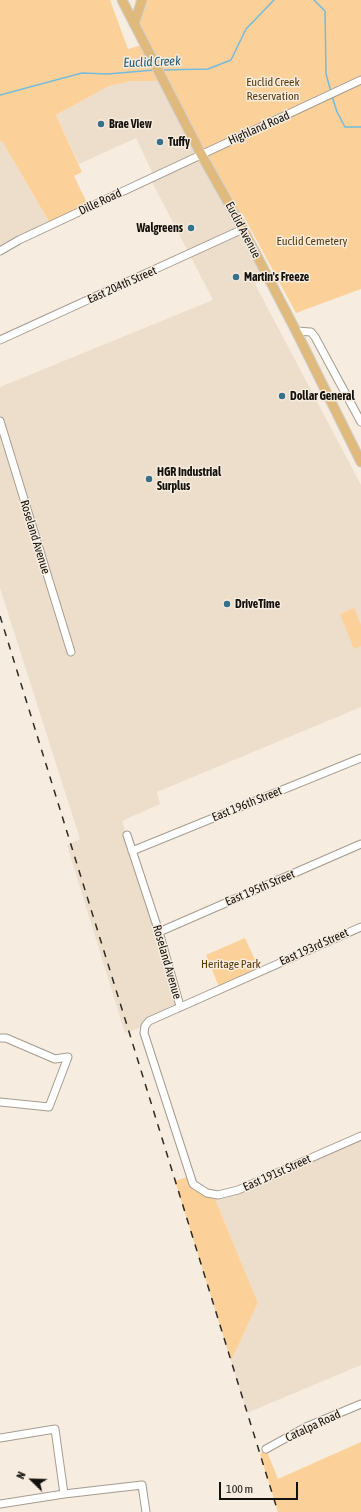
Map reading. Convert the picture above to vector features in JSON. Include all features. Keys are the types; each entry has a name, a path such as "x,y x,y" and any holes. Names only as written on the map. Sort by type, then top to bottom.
{"main road":[{"name":"Euclid Avenue","path":"122,0 165,81 201,154 243,229 296,331 361,462"},
{"path":"134,24 142,0"}],"street":[{"name":"Highland Road","path":"201,154 361,80"},
{"name":"Dille Road","path":"0,251 18,240 201,154"},
{"name":"East 204th Street","path":"0,340 243,229"},
{"path":"296,331 311,332 315,337 361,422"},
{"name":"Roseland Avenue","path":"0,421 71,652"},
{"name":"East 196th Street","path":"132,851 361,758"},
{"name":"Roseland Avenue","path":"127,835 159,932 180,1006 149,1021 145,1026 144,1033 193,1184"},
{"name":"East 195th Street","path":"159,932 361,844"},
{"name":"East 193rd Street","path":"180,1006 361,927"},
{"path":"0,1038 6,1038 55,1059 68,1057 49,1107 0,1102"},
{"name":"East 191st Street","path":"193,1184 207,1193 218,1195 226,1194 361,1136"},
{"name":"Catalpa Road","path":"266,1449 306,1427 361,1404"},
{"path":"0,1438 55,1429 64,1494"},
{"path":"0,1504 64,1494 142,1485 146,1512"}],"shaded area":[{"path":"132,81 165,81 268,278 255,284 361,485 361,707 157,792 160,804 122,821 180,1006 145,1026 125,1033 67,845 80,839 0,588 0,387 213,300 150,178 154,176 136,138 79,164 56,115 109,86"},
{"path":"0,141 2,141 51,225 0,251"},
{"path":"361,1136 361,1365 247,1413 231,1361 258,1303 213,1194 218,1195"}],"green space":[{"path":"0,0 110,0 128,49 145,44 134,24 139,9 135,0 361,0 361,289 296,313 242,213 235,215 165,81 132,81 109,86 56,115 82,172 74,176 89,207 51,225 2,141 0,141"},
{"path":"354,608 361,625 361,646 354,649 340,614"},
{"name":"Heritage Park","path":"245,938 260,971 220,989 206,955"},
{"path":"190,1176 193,1184 213,1194 258,1303 231,1361 175,1181"},
{"path":"361,1442 361,1512 278,1512 260,1454 266,1449 278,1479"}],"waterway":[{"name":"Euclid Creek","path":"161,70 208,69 231,60 246,29 274,0"},
{"name":"Euclid Creek","path":"314,0 325,11 326,74 331,92"},
{"name":"Euclid Creek","path":"0,95 82,73 108,74 154,70"},
{"name":"Euclid Creek","path":"332,96 337,112 345,127 361,127"}],"railway":[{"path":"0,616 278,1512"}],"place":[{"name":"Brae View","path":"101,124"},
{"name":"Tuffy","path":"160,142"},
{"name":"Walgreens","path":"191,228"},
{"name":"Martin's Freeze","path":"236,277"},
{"name":"Dollar General","path":"282,396"},
{"name":"HGR Industrial Surplus","path":"149,479"},
{"name":"DriveTime","path":"227,604"}],"park label":[{"name":"Euclid Creek Reservation","path":"273,89"},
{"name":"Euclid Cemetery","path":"312,241"}]}
